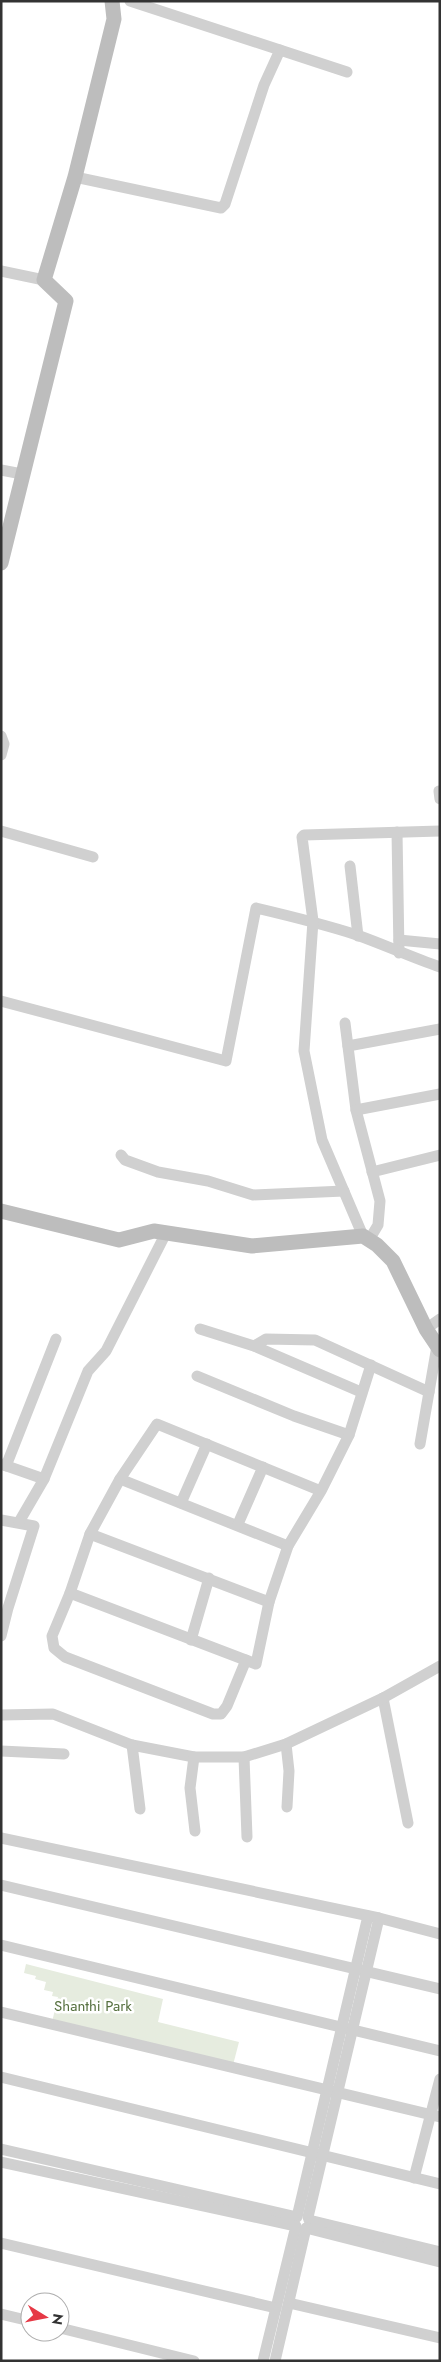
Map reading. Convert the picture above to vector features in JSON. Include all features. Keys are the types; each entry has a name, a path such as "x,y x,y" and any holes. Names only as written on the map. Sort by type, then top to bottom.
{"street":[{"path":"44,280 75,177 114,19 112,1"},
{"path":"130,1 347,72"},
{"path":"75,177 221,208 225,204 264,84 280,50"},
{"path":"1,271 44,280 66,301 1,562"},
{"path":"1,470 22,474"},
{"path":"1,736 4,744 1,755"},
{"path":"1,831 93,857"},
{"path":"435,1341 393,1261 366,1238 322,1140 304,1052 313,922 302,837 304,835 440,831"},
{"path":"397,832 399,953"},
{"path":"350,866 358,936"},
{"path":"1,1001 226,1061 256,908 313,922 358,936 440,967"},
{"path":"399,940 440,944"},
{"path":"1,1211 119,1240 154,1231 252,1246 366,1238 378,1225 380,1201 356,1110 345,1023"},
{"path":"348,1046 440,1029"},
{"path":"356,1110 440,1094"},
{"path":"121,1155 125,1160 158,1172 208,1181 253,1195 344,1191"},
{"path":"372,1172 440,1155"},
{"path":"19,1522 44,1479 88,1371 106,1351 166,1233"},
{"path":"420,1444 440,1319"},
{"path":"200,1329 254,1346 361,1392"},
{"path":"44,1479 4,1465 56,1339"},
{"path":"254,1346 266,1339 315,1340 429,1392"},
{"path":"70,1593 256,1664 268,1602 288,1546 321,1491 349,1435 371,1364"},
{"path":"196,1376 294,1416 349,1435"},
{"path":"246,1660 227,1706 221,1714 213,1714 65,1657 54,1648 52,1636 70,1593 90,1534 120,1479 157,1424 321,1491"},
{"path":"181,1503 207,1444"},
{"path":"238,1524 263,1467"},
{"path":"120,1479 238,1524 288,1546"},
{"path":"1,1520 34,1526 1,1636"},
{"path":"90,1534 268,1602"},
{"path":"192,1640 208,1578"},
{"path":"1,1714 53,1714 132,1745 194,1757 244,1757 286,1744 383,1698 440,1666"},
{"path":"383,1698 408,1822"},
{"path":"286,1744 289,1771 287,1807"},
{"path":"132,1745 140,1809"},
{"path":"1,1751 64,1754"},
{"path":"194,1757 190,1788 195,1831"},
{"path":"244,1757 246,1837"},
{"path":"1,1838 374,1917 440,1934"},
{"path":"1,1885 440,1990"},
{"path":"275,2361 289,2303 303,2222 318,2154 374,1917"},
{"path":"1,1945 440,2051"},
{"path":"1,2012 333,2090 435,2116"},
{"path":"1,2077 440,2184"},
{"path":"414,2178 435,2116 440,2079"},
{"path":"1,2148 303,2222 440,2262"},
{"path":"1,2162 303,2222 440,2252"},
{"path":"263,2361 276,2308 303,2222"},
{"path":"1,2243 276,2308"},
{"path":"289,2303 440,2338"},
{"path":"1,2314 20,2319"},
{"path":"70,2330 194,2361"}],"green space":[{"name":"Shanthi Park","path":"26,1964 163,1999 158,2022 239,2042 233,2065 52,2022 58,1997 52,1996 53,1992 44,1990 46,1982 35,1979 36,1976 24,1973"}]}
